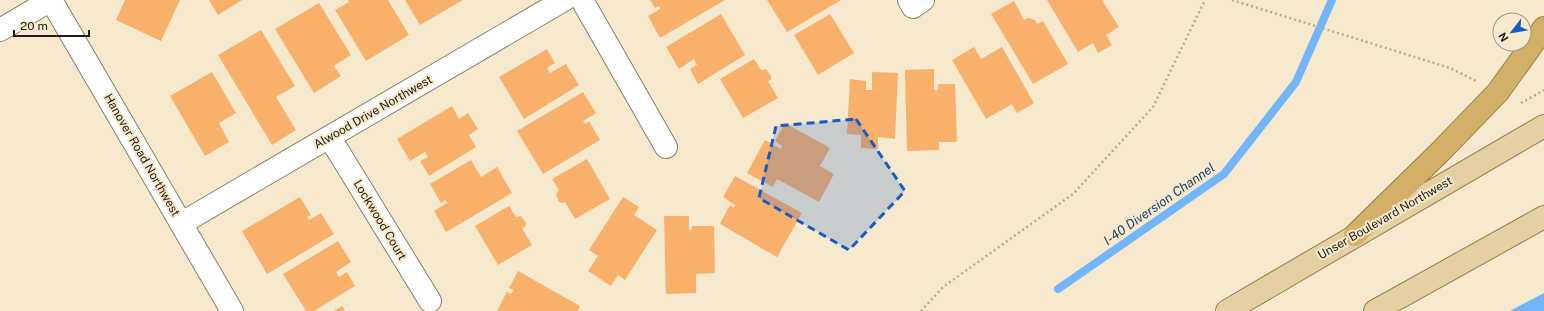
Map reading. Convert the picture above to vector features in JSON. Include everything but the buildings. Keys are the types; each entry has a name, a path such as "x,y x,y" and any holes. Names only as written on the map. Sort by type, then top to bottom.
{"highway":[{"path":"1355,235 1441,151 1498,92 1544,28"}],"main road":[{"name":"Unser Boulevard Northwest","path":"1227,311 1544,126"},
{"path":"1375,311 1544,217"}],"street":[{"path":"0,30 51,0"},
{"name":"Hanover Road Northwest","path":"51,0 232,311"},
{"name":"Alwood Drive Northwest","path":"182,223 330,138 564,0"},
{"path":"582,0 666,146"},
{"path":"909,0 913,7 923,0"},
{"name":"Lockwood Court","path":"330,138 430,302"}],"path":[{"path":"921,311 943,287 1073,194 1153,107 1205,0"},
{"path":"1232,0 1450,68 1498,92 1515,106 1544,90"}],"highlighted area":[{"path":"856,119 905,191 849,250 759,198 776,126"}],"water":[{"path":"1544,293 1544,311 1510,311"}],"waterway":[{"name":"I-40 Diversion Channel","path":"1058,289 1224,174 1296,82 1332,0"}]}
